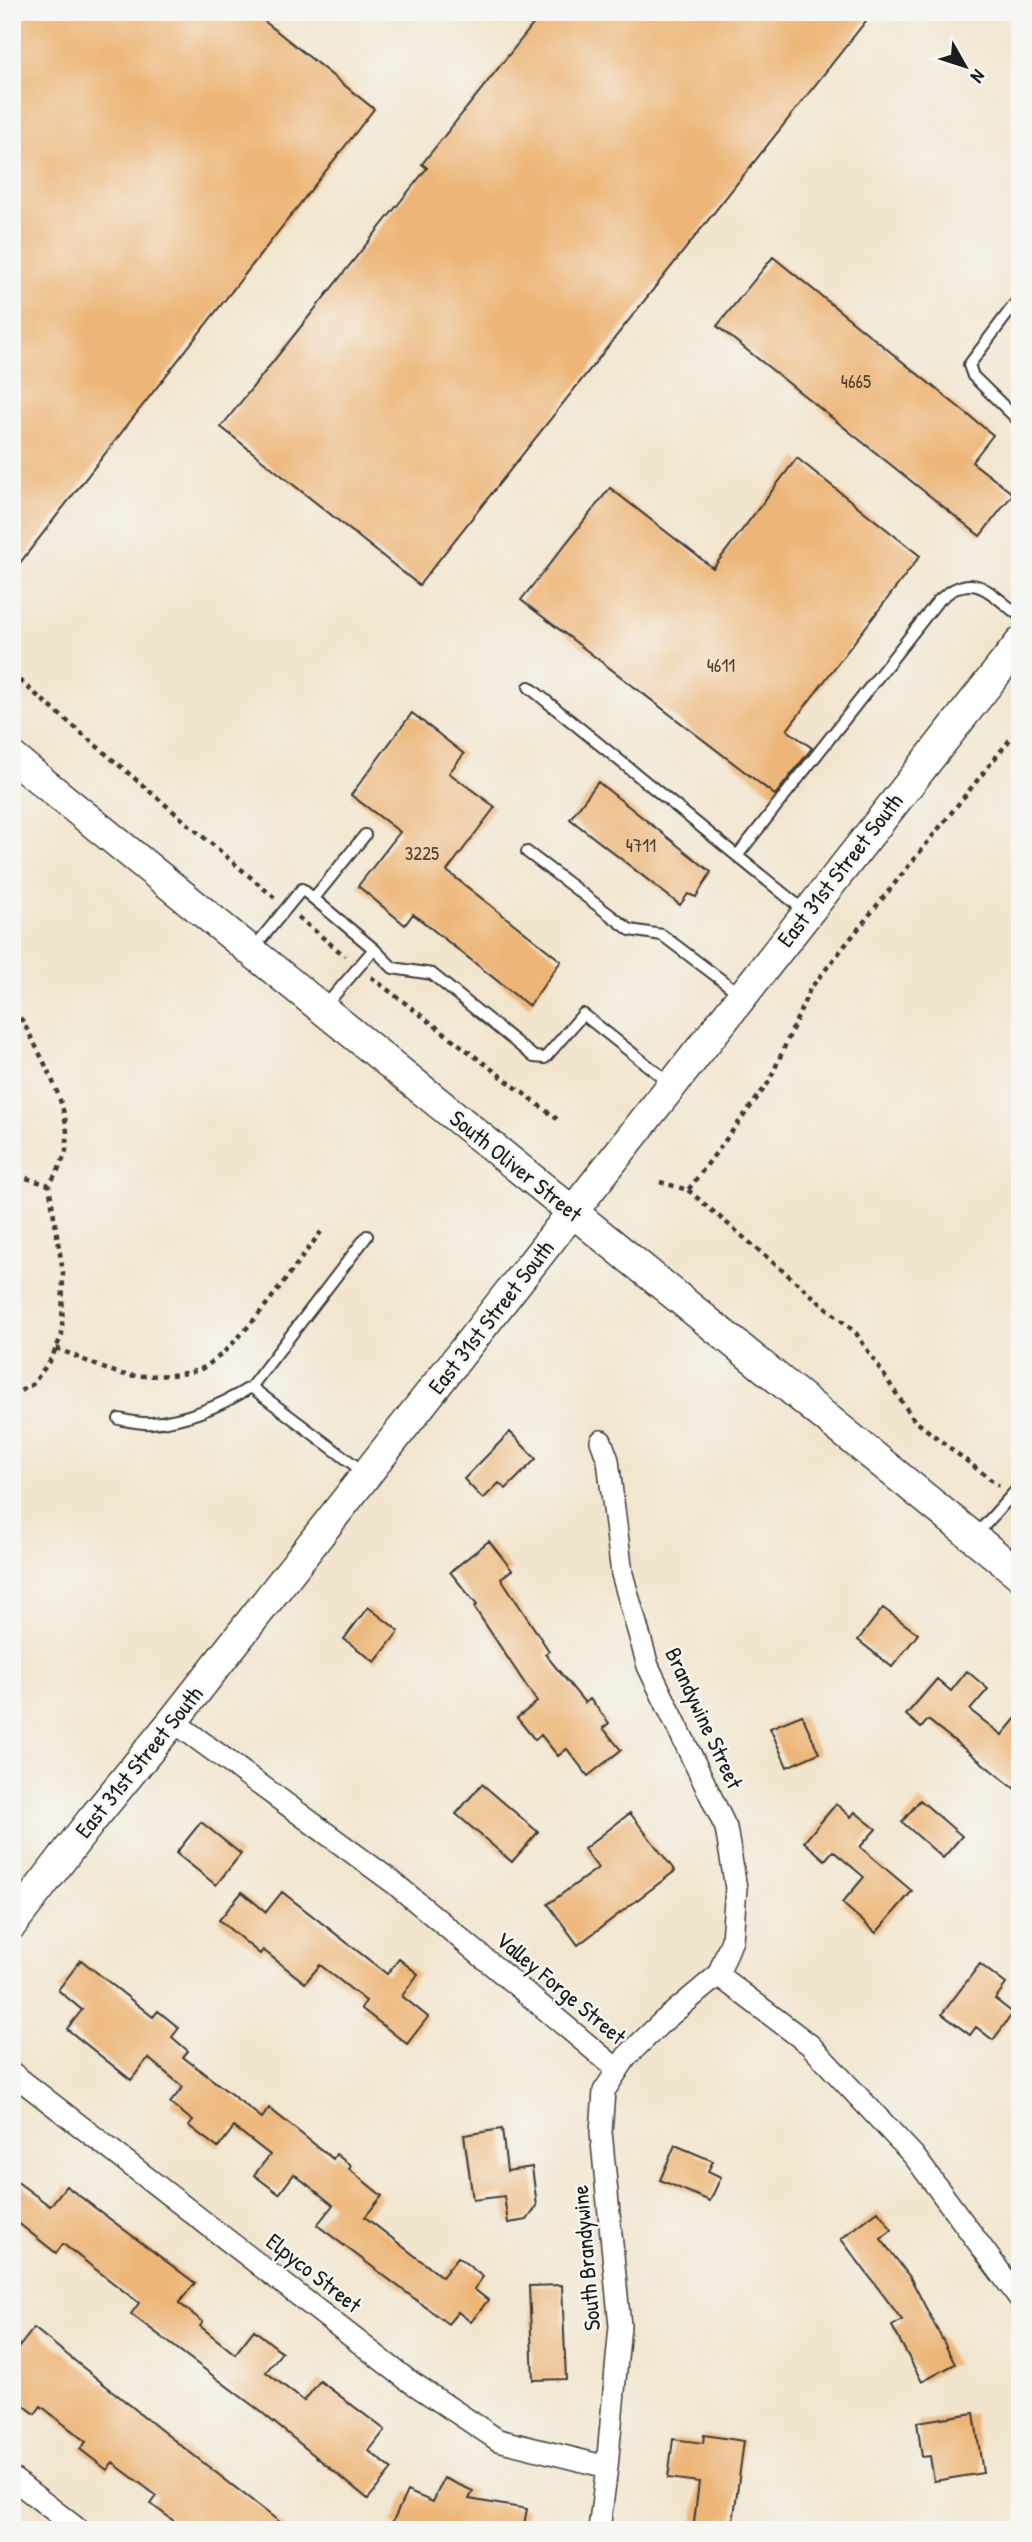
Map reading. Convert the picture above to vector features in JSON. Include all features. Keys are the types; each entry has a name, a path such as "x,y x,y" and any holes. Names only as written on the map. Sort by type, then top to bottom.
{"street":[{"name":"East 31st Street South","path":"12,1924 1020,643"},
{"name":"South Oliver Street","path":"12,757 1020,1575"},
{"name":"Brandywine Street","path":"601,1441 608,1460 622,1574 648,1666 726,1828 736,1888 732,1940 718,1975"},
{"name":"Valley Forge Street","path":"173,1721 394,1883 618,2070 627,2056 661,2023 718,1975"},
{"path":"718,1975 810,2045 914,2156 1020,2299"},
{"name":"South Brandywine","path":"599,2530 620,2326 601,2132 604,2091 618,2070"},
{"name":"Elpyco Street","path":"12,2073 405,2378 498,2440 607,2467"},
{"path":"12,2478 79,2530"}],"lane":[{"path":"1020,297 969,365 973,376 1020,422"},
{"path":"737,856 950,589 963,583 979,586 1020,615"},
{"path":"529,687 806,912"},
{"path":"314,898 365,835"},
{"path":"527,852 630,930 662,935 742,996"},
{"path":"251,951 302,889 393,968 432,974 534,1057 545,1058 583,1014 673,1086"},
{"path":"323,1008 374,949"},
{"path":"119,1419 150,1423 176,1419 219,1405 251,1387 367,1236"},
{"path":"251,1387 367,1475"},
{"path":"974,1537 1020,1486"}],"path":[{"path":"688,1190 769,1082 810,989 1020,727"},
{"path":"12,1013 22,1020 57,1093 68,1142 60,1167 49,1185 63,1272 62,1335 33,1384 12,1396"},
{"path":"12,1177 49,1185"},
{"path":"660,1182 688,1190 856,1333 914,1420 1011,1495"},
{"path":"56,1348 126,1375 173,1374 199,1370 243,1332 321,1232"}],"building":[{"path":"12,12 253,12 374,109 12,573"},
{"path":"543,12 873,12 419,585 221,427 427,168 422,164"},
{"path":"773,257 993,435 972,462 1013,494 980,536 717,326"},
{"path":"797,458 920,556 787,730 812,748 775,795 521,600 610,488 713,568"},
{"path":"412,713 464,754 449,773 495,807 447,871 561,961 529,1006 413,914 405,925 358,886 400,832 351,795"},
{"path":"598,782 711,872 696,897 688,894 680,905 570,819"},
{"path":"510,1432 536,1459 506,1489 499,1483 483,1499 464,1479"},
{"path":"489,1541 512,1570 501,1578 549,1651 545,1654 585,1703 590,1699 609,1723 603,1728 621,1750 588,1776 567,1749 558,1756 541,1735 535,1740 517,1718 537,1702 474,1607 477,1605 450,1572"},
{"path":"368,1607 399,1631 375,1662 344,1639"},
{"path":"883,1608 918,1634 892,1667 858,1640"},
{"path":"967,1671 988,1689 970,1710 1002,1735 1020,1713 1020,1793 928,1720 921,1728 906,1715 937,1679 951,1691"},
{"path":"802,1715 819,1753 787,1767 770,1728"},
{"path":"482,1784 538,1832 512,1862 456,1814"},
{"path":"920,1800 962,1836 943,1858 902,1822"},
{"path":"836,1804 851,1817 855,1812 876,1829 860,1847 912,1891 876,1933 842,1903 864,1877 833,1851 825,1860 804,1842"},
{"path":"630,1813 675,1871 578,1945 548,1904 598,1868 584,1849"},
{"path":"201,1822 241,1854 216,1885 176,1853"},
{"path":"242,1892 266,1912 282,1892 387,1974 399,1959 418,1974 402,1996 428,2017 407,2044 361,2008 366,2001 320,1965 305,1983 263,1950 260,1954 219,1920"},
{"path":"81,1960 153,2017 158,2011 179,2028 172,2037 188,2051 183,2057 262,2118 269,2108 333,2159 336,2154 351,2166 349,2169 382,2196 365,2217 442,2277 458,2257 483,2277 474,2289 488,2300 471,2322 458,2312 448,2324 317,2225 333,2205 294,2174 279,2194 254,2175 270,2155 234,2127 218,2148 189,2126 193,2121 170,2103 183,2087 148,2058 131,2080 67,2029 82,2010 58,1990"},
{"path":"980,1964 1006,1984 995,1999 1013,2013 993,2040 976,2027 970,2035 942,2014"},
{"path":"502,2129 507,2171 532,2167 537,2206 527,2220 508,2223 504,2196 473,2200 464,2135"},
{"path":"675,2145 713,2161 708,2171 721,2177 710,2201 660,2180"},
{"path":"12,2178 50,2206 66,2186 195,2283 179,2303 203,2322 200,2326 235,2354 254,2330 282,2352 266,2372 304,2401 320,2381 385,2430 369,2451 392,2469 368,2499 260,2411 131,2314 139,2303 63,2244 56,2253 12,2218"},
{"path":"878,2211 892,2230 881,2239 910,2277 955,2364 922,2382 892,2326 902,2320 841,2239"},
{"path":"562,2285 566,2379 533,2380 529,2286"},
{"path":"34,2328 290,2530 186,2530 151,2504 157,2496 113,2463 107,2470 80,2449 86,2442 41,2406 35,2414 12,2396 12,2356"},
{"path":"974,2413 983,2473 934,2481 930,2456 922,2457 917,2422"},
{"path":"704,2435 744,2441 732,2530 693,2530 699,2482 668,2478 673,2439 703,2443"},
{"path":"444,2478 473,2491 469,2499 527,2509 523,2530 406,2530 392,2523 407,2491 433,2502"}]}
